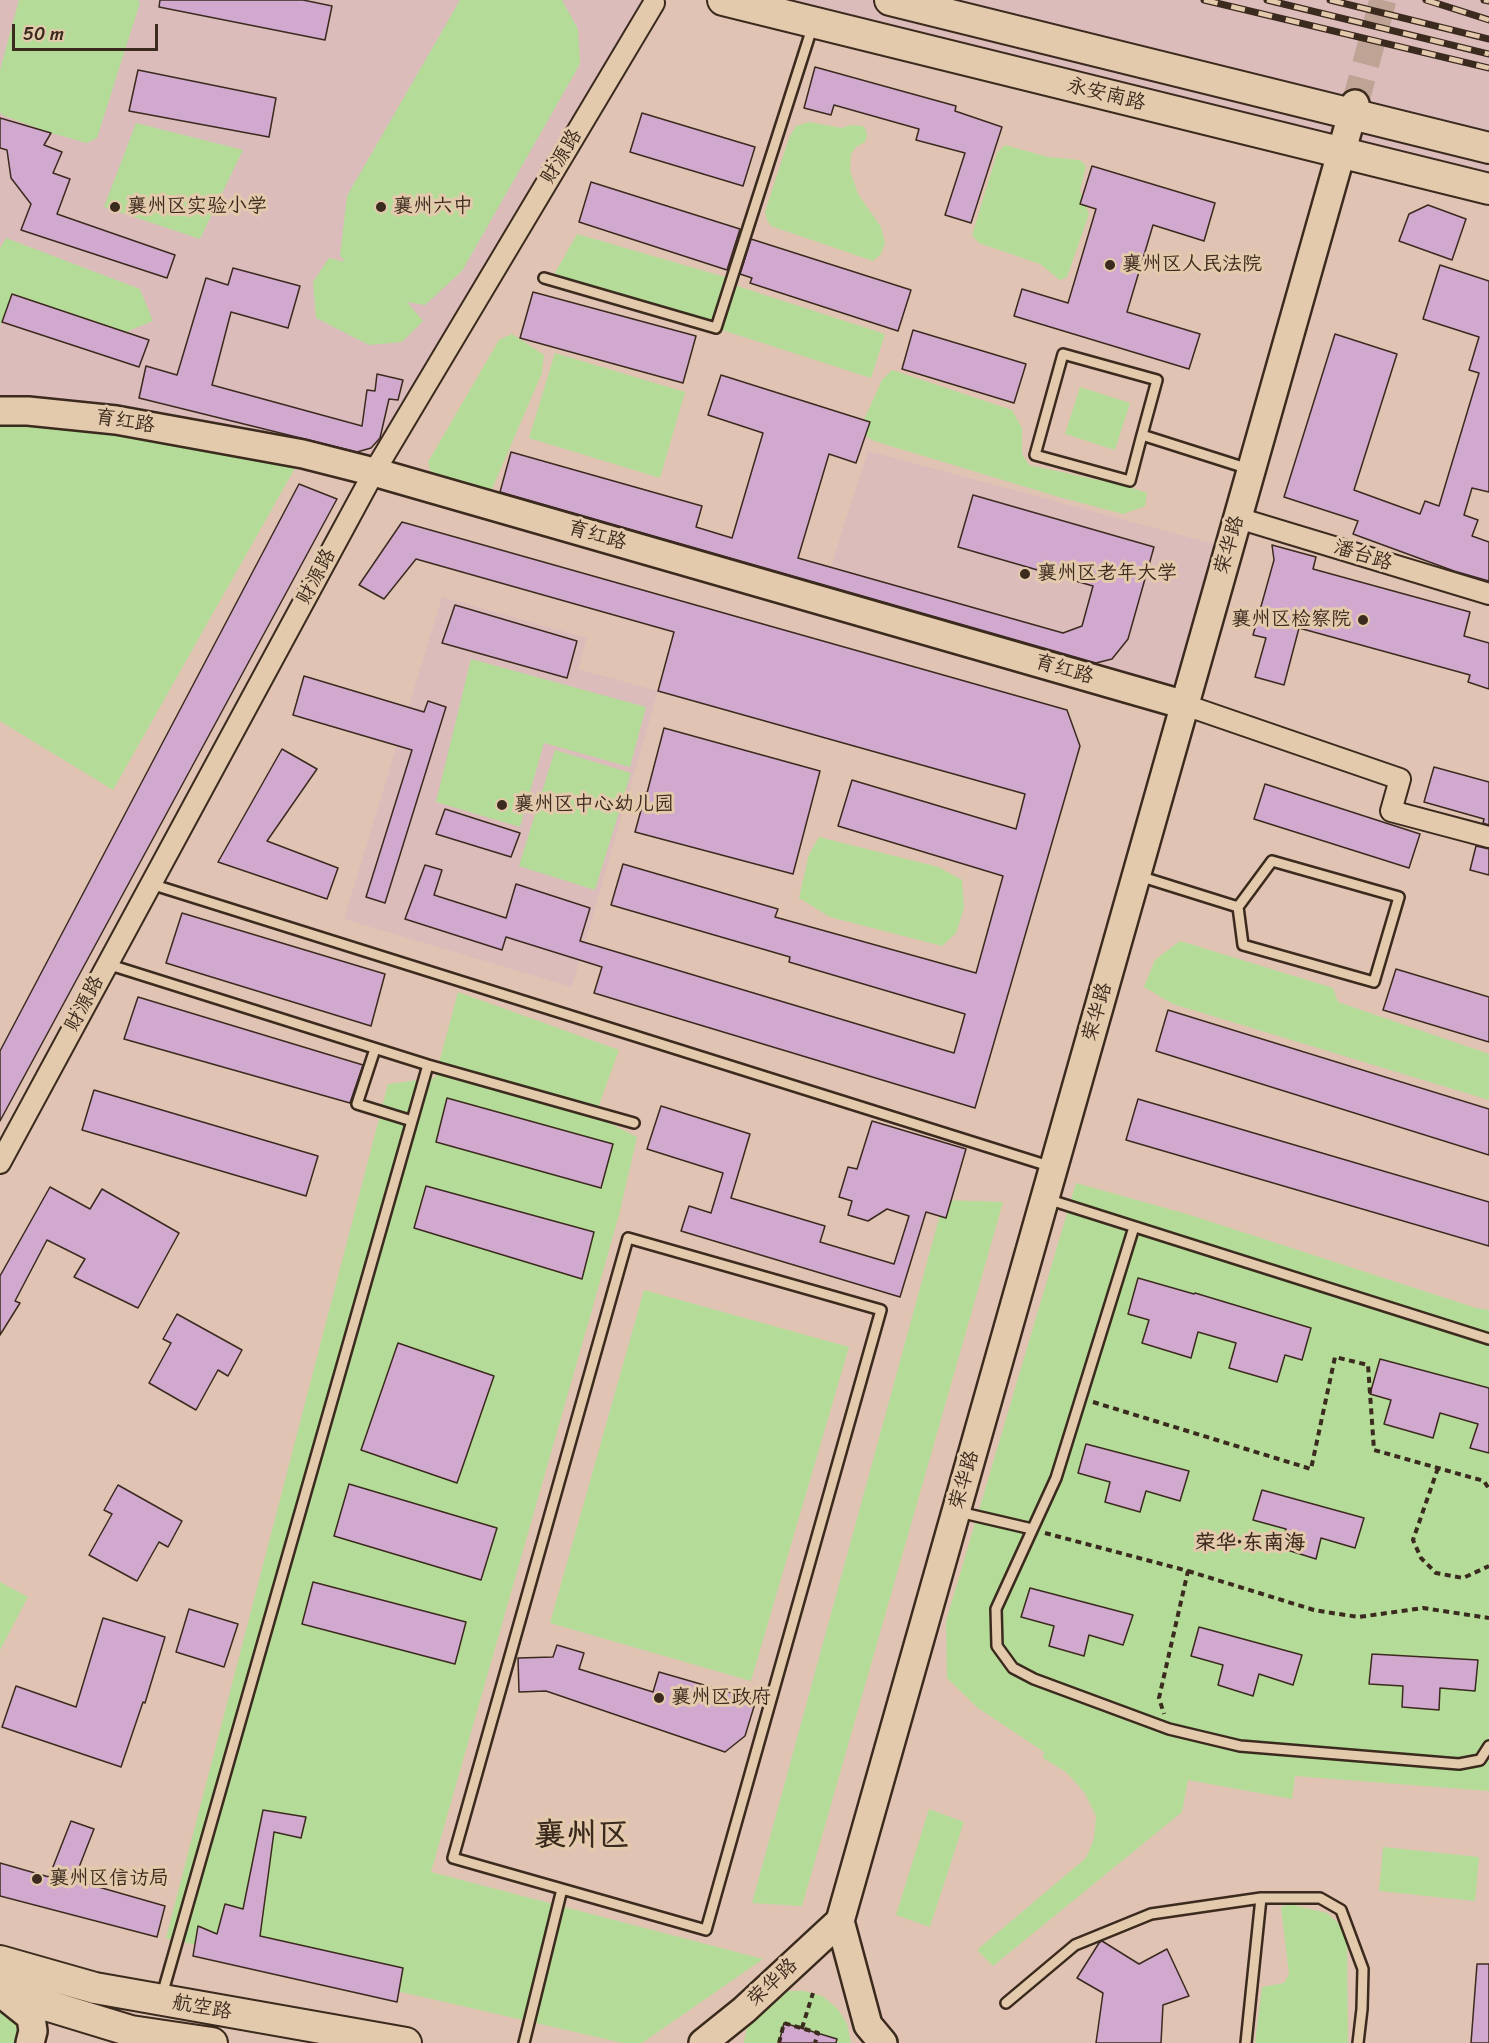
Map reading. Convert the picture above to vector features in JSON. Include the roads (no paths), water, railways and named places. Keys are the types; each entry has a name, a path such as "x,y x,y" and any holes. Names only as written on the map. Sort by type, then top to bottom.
{"main road":[{"name":"永安南路","path":"723,0 1489,189"},
{"name":"永安南路","path":"890,0 1354,109 1489,148"},
{"name":"荣华路","path":"703,2043 744,2010 840,1921 1354,109"},
{"name":"育红路","path":"0,411 28,411 116,420 303,454 374,472 1185,705"},
{"path":"840,1921 869,2039"},
{"name":"航空路","path":"0,1961 95,1989 406,2043"},
{"name":"航空路","path":"0,1991 125,2039 212,2043"},
{"path":"0,1991 31,2017 33,2031 30,2043"}],"street":[{"name":"财源路","path":"0,1163 374,472 654,3"},
{"name":"潘台路","path":"1238,518 1489,594"},
{"path":"1185,705 1400,779 1391,812 1489,837"}],"lane":[{"path":"544,278 716,328 814,22"},
{"path":"1063,354 1157,380 1142,435 1130,481 1035,454 1063,354"},
{"path":"1142,435 1251,470"},
{"path":"1272,861 1399,897 1374,982 1243,945 1238,907 1272,861"},
{"path":"1137,875 1238,907"},
{"path":"151,884 1054,1167"},
{"path":"107,964 428,1065 634,1123"},
{"path":"375,1049 357,1104 412,1121"},
{"path":"160,2000 428,1065"},
{"path":"1045,1198 1489,1339"},
{"path":"1134,1227 1056,1478 996,1609 997,1646 1014,1668 1034,1679 1169,1729 1240,1746 1459,1764 1480,1760 1489,1746"},
{"path":"628,1238 881,1310 706,1930 562,1889 453,1858 628,1238"},
{"path":"957,1511 1032,1529"},
{"path":"524,2043 562,1889"},
{"path":"1246,2043 1261,1898"},
{"path":"1006,2003 1075,1945 1151,1914 1261,1898 1320,1898 1341,1910 1363,1969 1358,2043"}],"tunnel":[{"path":"1355,104 1383,0"}],"railway":[{"path":"1204,0 1489,68"},
{"path":"1267,0 1489,54"},
{"path":"1330,0 1489,39"},
{"path":"1426,0 1489,20"},
{"path":"1484,0 1489,1"}],"place":[{"name":"襄州区实验小学","path":"115,207"},
{"name":"襄州六中","path":"381,207"},
{"name":"襄州区人民法院","path":"1110,265"},
{"name":"襄州区老年大学","path":"1025,574"},
{"name":"襄州区检察院","path":"1363,620"},
{"name":"襄州区中心幼儿园","path":"502,805"},
{"name":"襄州区政府","path":"659,1698"},
{"name":"襄州区信访局","path":"37,1879"}],"district":[{"name":"荣华·东南海","path":"1250,1544"},
{"name":"襄州区","path":"582,1837"}]}
